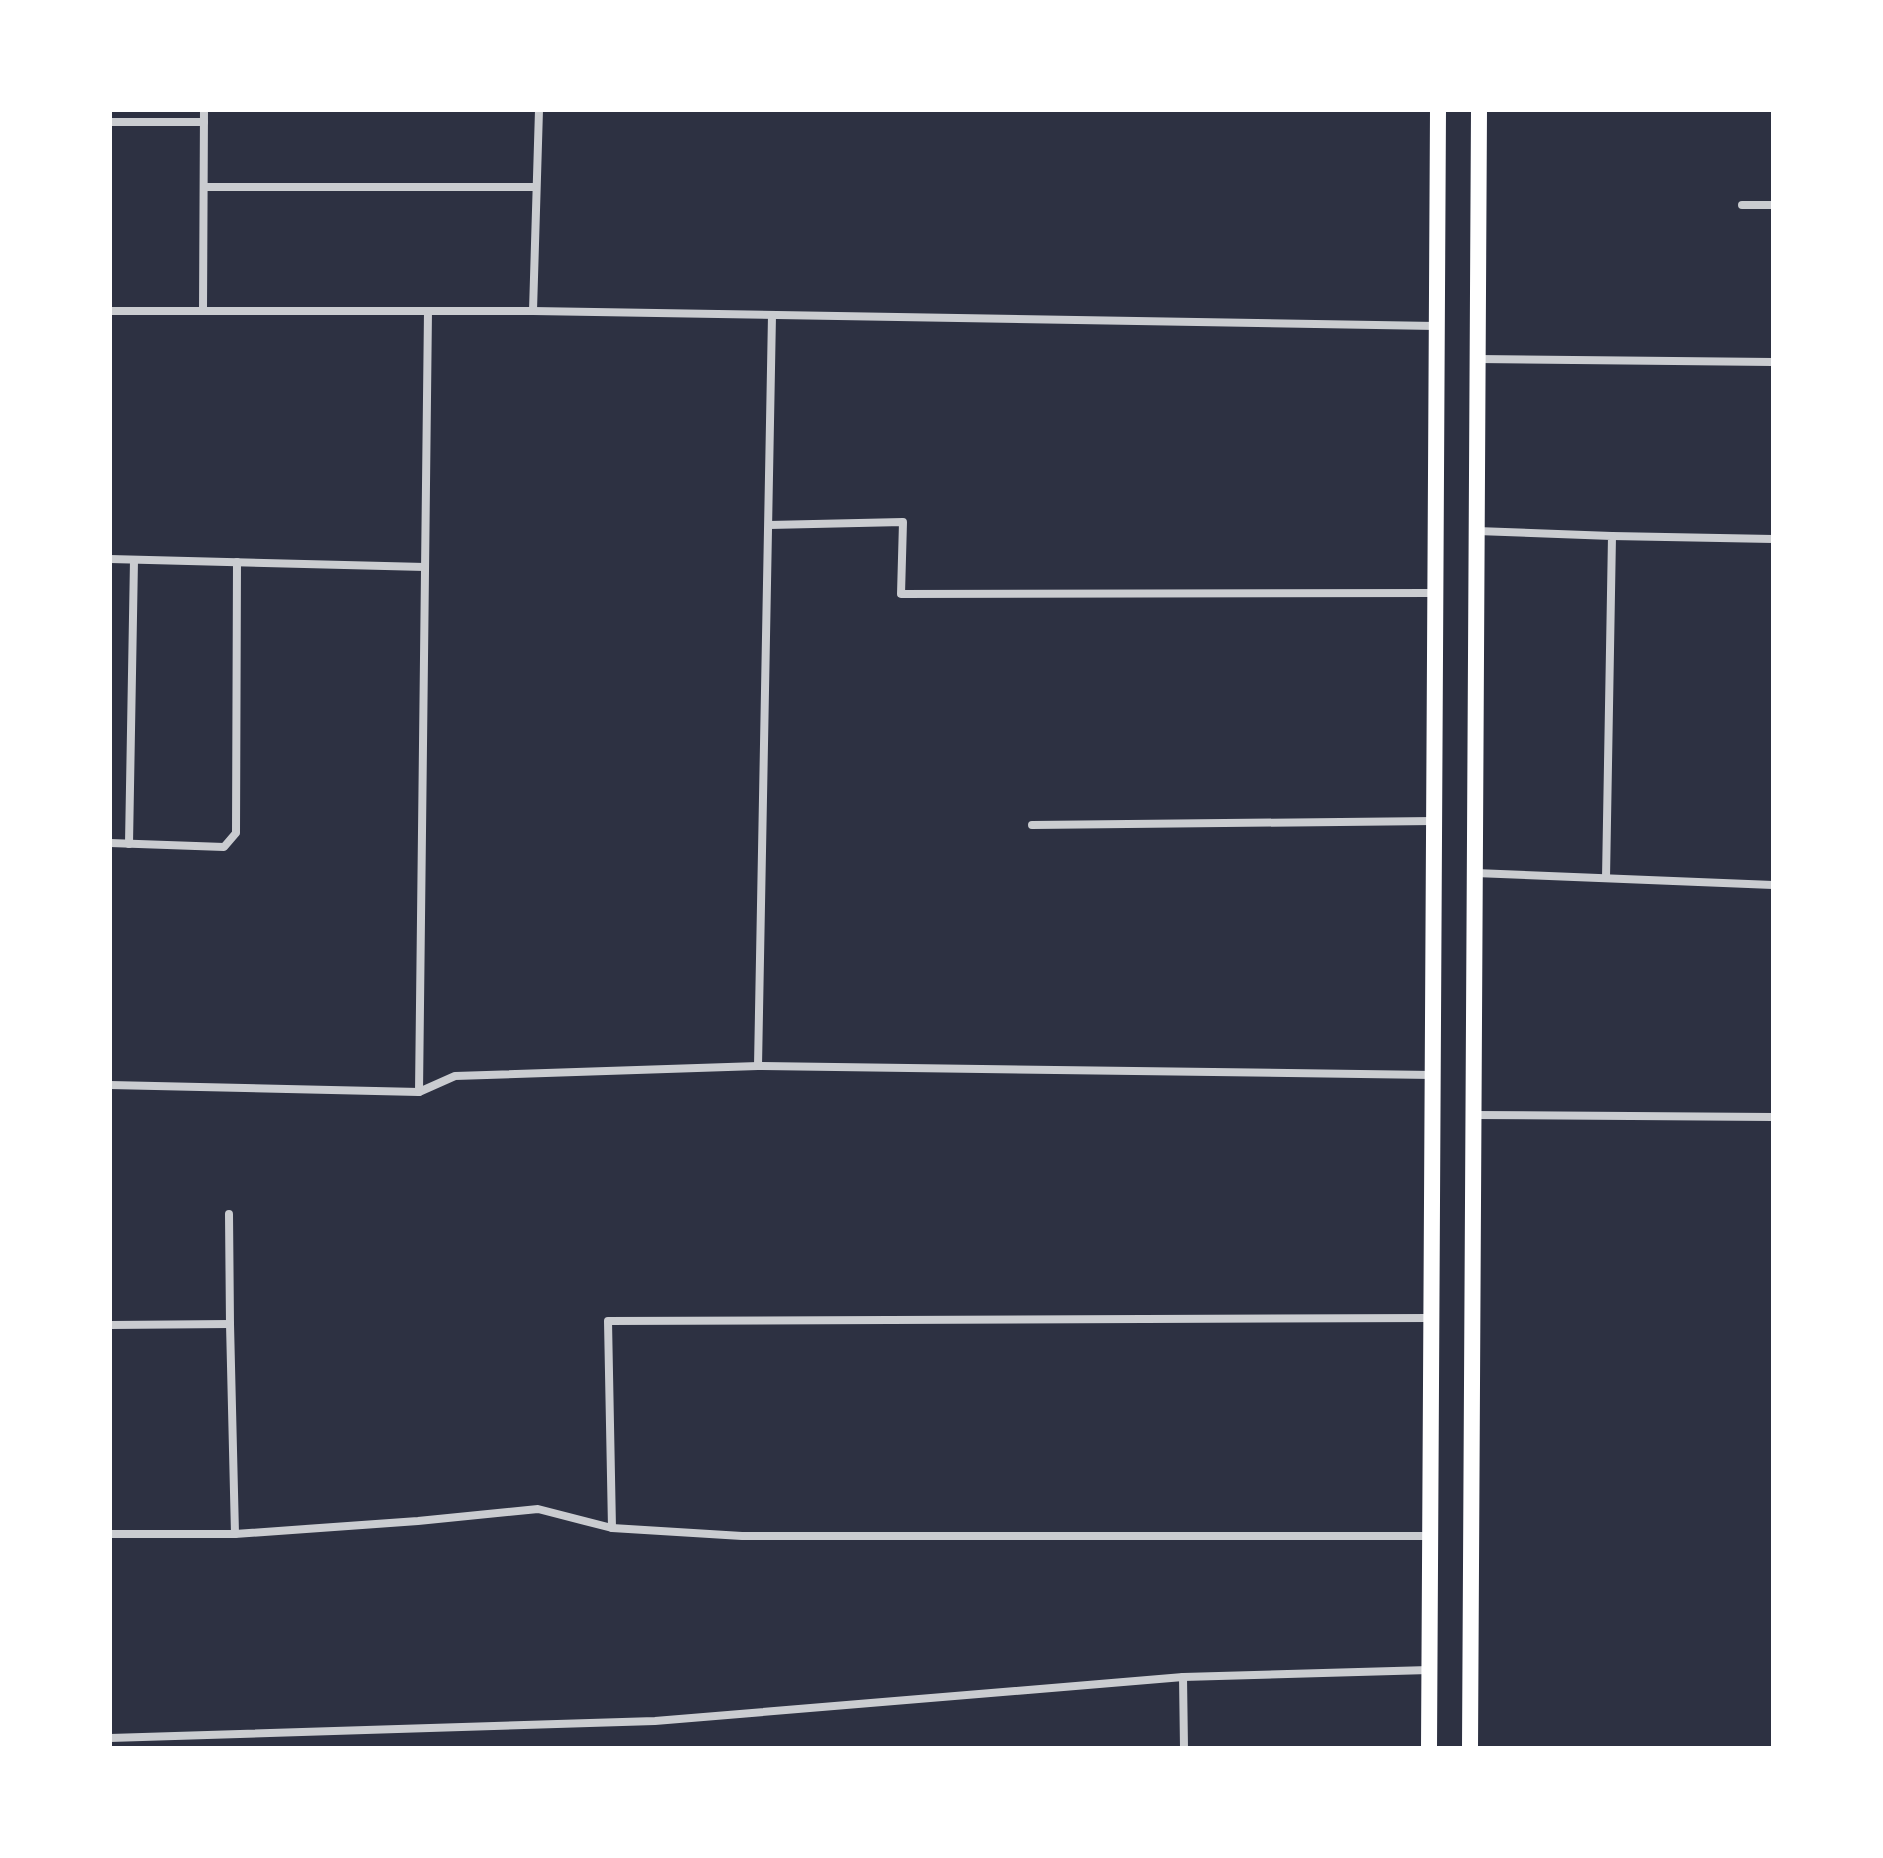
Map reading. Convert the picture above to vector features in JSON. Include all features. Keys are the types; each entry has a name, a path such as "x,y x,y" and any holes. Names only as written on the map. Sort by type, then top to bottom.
{"main road":[{"path":"1429,1748 1438,110"},
{"path":"1470,1748 1479,110"}],"street":[{"path":"203,311 204,110"},
{"path":"533,311 539,110"},
{"path":"110,122 204,122"},
{"path":"204,187 536,187"},
{"path":"1742,205 1773,205"},
{"path":"110,311 533,311 1436,326"},
{"path":"419,1092 428,311"},
{"path":"758,1066 772,315"},
{"path":"1478,359 1773,362"},
{"path":"769,525 903,522 901,594 1435,593"},
{"path":"1477,531 1773,539"},
{"path":"1606,878 1612,536"},
{"path":"110,559 425,567"},
{"path":"129,844 134,560"},
{"path":"110,843 224,847 236,833 237,562"},
{"path":"1032,825 1434,821"},
{"path":"1475,873 1773,885"},
{"path":"110,1085 419,1092 455,1076 758,1066 1433,1075"},
{"path":"1473,1115 1773,1117"},
{"path":"229,1214 235,1534"},
{"path":"612,1528 608,1321 1431,1318"},
{"path":"110,1325 230,1324"},
{"path":"110,1534 235,1534 538,1509 612,1528 742,1536 1430,1536"},
{"path":"110,1738 655,1721 1183,1677 1429,1670"},
{"path":"1183,1677 1184,1748"}]}
